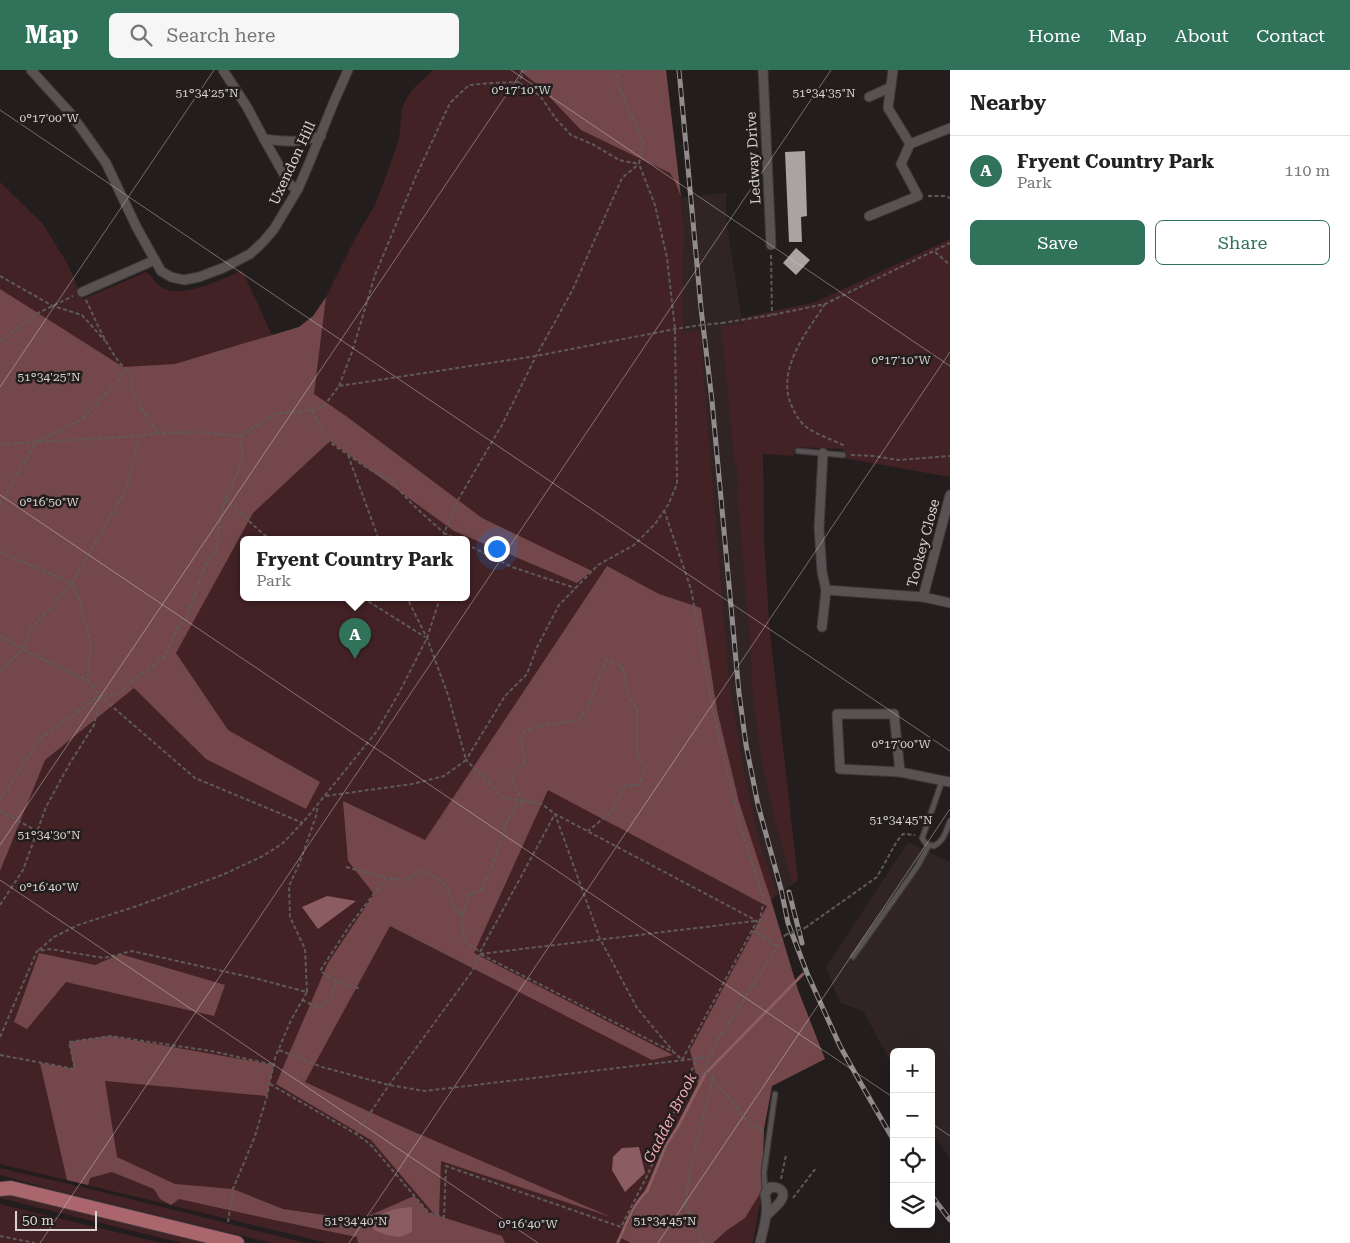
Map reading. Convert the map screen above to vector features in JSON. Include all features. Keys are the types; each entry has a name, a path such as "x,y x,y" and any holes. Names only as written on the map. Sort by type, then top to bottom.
{"main road":[{"path":"4,1185 237,1243"}],"street":[{"path":"31,70 71,114 106,163 136,228 155,260 82,292"},
{"path":"223,70 247,106 290,185 298,189"},
{"name":"Uxendon Hill","path":"155,260 161,271 170,278 184,280 199,277 223,268 250,254 263,242 274,229 298,189 348,70"},
{"name":"Ledway Drive","path":"763,70 771,245"},
{"path":"894,71 888,108 910,144"},
{"path":"869,97 891,87"},
{"path":"869,216 918,196 901,164 910,144 950,128"},
{"path":"264,139 290,142 304,141 321,136"},
{"path":"822,627 826,590 820,555 819,528 823,453"},
{"name":"Tookey Close","path":"923,597 950,496"},
{"name":"Tookey Close","path":"826,590 923,597 950,603"},
{"path":"900,772 894,714 837,714 840,769 900,772 946,781"},
{"path":"760,1243 766,1216 767,1201 765,1194 770,1188 780,1188 783,1198 781,1202 766,1216"}],"lane":[{"path":"798,451 843,454"},
{"path":"946,781 922,838 926,844 934,846 940,843 950,821"},
{"path":"854,957 917,867 929,845"},
{"path":"765,1194 764,1172 775,1094"}],"path":[{"path":"518,82 526,70"},
{"path":"325,796 367,791 444,776 466,760 505,696 527,674 559,605 598,565 634,545 655,524 668,505 677,484 675,328 667,258 655,205 639,164 643,142 618,85 617,70"},
{"path":"0,444 198,432 240,436 274,414 312,410 324,406 338,386 352,352 375,275 416,176 450,103 469,85 518,82 541,97 556,119 571,135 594,145 619,160 639,164"},
{"path":"444,533 458,500 504,423 536,356 572,291 622,178 639,164"},
{"path":"918,196 945,196 950,198"},
{"path":"338,386 536,356 675,328 737,321 825,304 950,244"},
{"path":"771,245 772,315"},
{"path":"934,251 950,265"},
{"path":"0,276 53,306 82,315 107,343"},
{"path":"0,341 38,313 82,292 107,343 125,370 131,373 132,392 158,434"},
{"path":"825,304 798,345 790,365 787,389 792,409 802,423 810,429 843,445 843,454 898,460 950,456"},
{"path":"0,504 37,441 81,420 118,381 125,370"},
{"path":"312,410 328,441 392,482 413,505 444,533 450,536"},
{"path":"0,671 24,649 30,630 72,583 127,488 139,436"},
{"path":"0,799 42,737 100,696 117,695 164,656 178,629 187,618 203,571 218,544 218,529 225,499 232,487 243,457 240,436"},
{"path":"348,455 378,536"},
{"path":"225,499 266,536"},
{"path":"664,510 691,589 713,711 740,824 764,900 757,933"},
{"path":"470,546 512,567 575,588"},
{"path":"0,552 72,583 80,602 91,645 87,680"},
{"path":"368,601 427,638"},
{"path":"408,601 427,638 448,695 466,760 504,798 542,804 555,814 757,921"},
{"path":"0,1037 37,951 54,937 78,925 214,878 261,857 282,844 319,804 376,731 400,691 427,638 439,601"},
{"path":"0,636 87,680 100,696 195,778 303,823"},
{"path":"524,801 514,790 511,776 524,763 521,734 534,728 579,720 589,705 606,660 622,666 629,697 637,710 637,754 646,767 640,785 626,785 611,812 588,831"},
{"path":"0,905 23,870 50,800 70,763 94,726 100,696"},
{"path":"524,801 514,808 506,824 495,859 482,889 469,895 462,915 464,940 480,953 675,1053"},
{"path":"228,1222 233,1189 255,1136 279,1050 291,1020 307,992 305,949 290,917 289,886 300,862 319,804"},
{"path":"0,812 37,831"},
{"path":"555,814 600,939 637,1008 682,1060"},
{"path":"356,1134 388,1085 473,970 480,953 555,814"},
{"path":"770,1132 751,1125 710,1075 705,1072 708,1057 785,934 805,928 877,877 897,840 903,834 923,836"},
{"path":"346,867 386,878 407,880 421,871 436,878 447,887 452,904 462,915"},
{"path":"361,989 336,981 320,971 350,925 386,878"},
{"path":"480,953 757,921"},
{"path":"682,1060 757,921"},
{"path":"751,931 778,947"},
{"path":"37,951 50,949 104,958 132,951 254,978 307,992"},
{"path":"302,1000 319,1008 331,997 336,981"},
{"path":"0,1055 75,1069 69,1042 110,1036 211,1051 274,1065"},
{"path":"279,1050 322,1067 388,1085 425,1091 708,1057"},
{"path":"270,1084 370,1144 429,1213 444,1217 446,1166 621,1227 648,1174 697,1058"},
{"path":"704,1243 685,1205 690,1169 713,1079"},
{"path":"780,1188 786,1155"},
{"path":"783,1198 792,1199 816,1168"},
{"path":"0,1236 35,1243"}],"shaded area":[{"path":"433,70 666,70 684,226 683,331 700,331 729,682 743,767 757,834 777,895 767,906 825,1059 772,1086 764,1129 762,1190 753,1243 327,1243 0,1164 0,182 43,224 67,263 83,299 146,272 160,287 171,291 181,291 192,290 242,270 272,335 283,332 317,335 316,328 326,297 357,235 375,205 399,139 402,108 414,88"},
{"path":"519,70 666,70 681,197 670,173 581,130 539,86"},
{"path":"726,193 726,218 763,454 764,539 769,625 798,880 771,900 739,802 683,352 684,226 681,197"},
{"path":"950,239 950,477 843,458 843,449 795,447 794,456 763,454 764,539 769,625 798,880 793,884 774,818 762,761 753,699 750,639 737,491 739,490 738,467 735,467 721,326 743,324 742,318 816,302"},
{"path":"0,289 123,367 175,364 299,327 313,316 326,297 314,394 482,518 592,571 577,583 470,538 470,536 454,531 330,441 253,513 176,653 228,730 320,782 306,809 206,759 134,688 45,760 0,871"},
{"path":"607,566 659,594 701,608 717,710 739,802 798,990 825,1059 772,1086 764,1129 762,1190 745,1218 713,1243 631,1243 621,1238 698,1084 690,1050 767,906 548,790 474,953 673,1055 652,1060 390,926 305,1082 396,1124 611,1217 441,1161 439,1216 502,1236 505,1243 358,1243 357,1237 179,1199 171,1205 160,1199 154,1189 112,1172 90,1178 88,1185 67,1180 40,1063 74,1069 69,1042 110,1036 274,1065 267,1096 105,1081 117,1157 175,1184 233,1189 283,1209 359,1220 414,1196 429,1213 435,1215 371,1140 276,1084 328,963 374,894 348,861 343,801 425,840"},
{"path":"908,842 950,862 950,1158 935,1137 935,1048 890,1048 890,1061 863,1011 840,1003 826,967"},
{"path":"327,896 356,901 318,929 302,907"},
{"path":"39,953 95,965 120,954 225,985 214,1016 66,982 27,1029 14,1022"},
{"path":"639,1147 645,1173 625,1192 612,1170 613,1157 622,1148"},
{"path":"0,1168 306,1243 272,1243 54,1190 0,1175"},
{"path":"0,1192 211,1243 182,1243 0,1198"},
{"path":"0,1204 161,1243 0,1243"},
{"path":"412,1207 412,1232 400,1237 374,1230 372,1224 376,1216 395,1209"}],"building":[{"path":"805,151 807,216 801,217 802,242 789,242 785,152"},
{"path":"796,248 810,260 796,275 783,263"}],"waterway":[{"name":"Gadder Brook","path":"618,1242 634,1208 647,1191 666,1145 705,1074 803,974"}],"railway":[{"path":"679,70 739,693 746,745 758,805 781,889 788,923 807,973 840,1046 892,1138"},
{"path":"789,892 802,943"},
{"path":"935,1200 950,1220"}],"place":[{"name":"Fryent Country Park","path":"355,659"}]}
